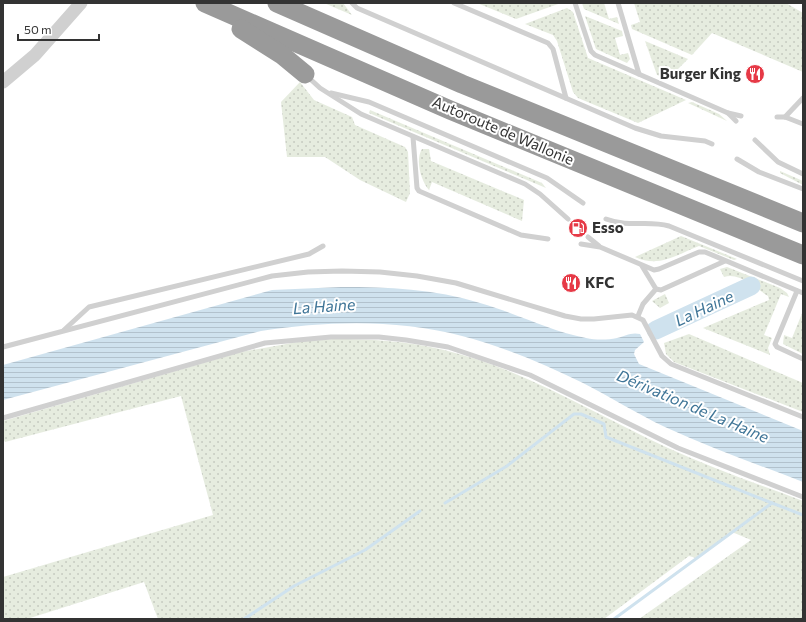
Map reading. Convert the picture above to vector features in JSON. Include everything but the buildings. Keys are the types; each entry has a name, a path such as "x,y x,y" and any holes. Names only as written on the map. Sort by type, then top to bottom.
{"highway":[{"name":"Autoroute de Wallonie","path":"277,3 462,84 803,223"},
{"name":"Autoroute de Wallonie","path":"209,5 450,110 803,255"},
{"path":"209,5 236,26 282,55 305,74"}],"street":[{"path":"3,82 22,68 81,3"}],"lane":[{"path":"352,3 357,8 650,133 661,136 705,141 712,144"},
{"path":"454,3 548,43 554,49 566,98"},
{"path":"575,3 591,51 595,55 728,113 741,116"},
{"path":"618,3 639,74"},
{"path":"305,74 326,92 361,114 525,184 540,194 568,219"},
{"path":"326,92 369,102 547,178 583,203"},
{"path":"785,117 803,98"},
{"path":"728,113 736,120"},
{"path":"777,117 785,117 803,124"},
{"path":"413,137 417,188 419,191 520,235 548,239"},
{"path":"755,140 778,162 803,174"},
{"path":"737,159 760,172 803,189"},
{"path":"606,219 620,224 661,224 670,226 803,281"},
{"path":"588,237 600,247"},
{"path":"581,244 600,247 654,270 660,270 700,252 705,252 803,293"},
{"path":"64,330 89,307 309,254 323,246"},
{"path":"656,289 661,290 725,261"},
{"path":"642,266 656,289"},
{"path":"3,347 272,276 342,271 380,272 456,283 565,316 581,319 632,315 638,316 643,320 662,356 671,364 803,417"},
{"path":"638,316 643,304 656,289"},
{"path":"797,291 775,344 777,348 803,359"},
{"path":"3,418 265,343 331,337 379,337 448,347 530,375 678,448 803,497"}],"shaded area":[{"path":"324,3 343,3 352,15"},
{"path":"477,3 561,3 516,19"},
{"path":"582,3 604,3 609,19 617,17 619,24 584,9"},
{"path":"634,3 786,3 803,13 803,72 712,33 692,55 632,29 631,25 640,22"},
{"path":"567,8 573,12 588,58 686,100 638,123 578,98 573,92 557,41 553,35 525,24"},
{"path":"585,16 622,31 623,36 615,38 620,55 628,53 630,59 627,63 596,49"},
{"path":"645,41 688,59 668,79 657,75"},
{"path":"300,82 314,100 352,117 355,125 405,147 408,152 410,193 406,202 360,180 325,157 287,157 281,102"},
{"path":"692,102 719,114 727,121 688,103"},
{"path":"370,110 542,183 546,188 369,113"},
{"path":"422,149 429,149 431,161 524,200 522,221 432,182 429,190 421,176 419,159"},
{"path":"780,171 803,181 803,185 780,173"},
{"path":"681,236 737,259 734,260 699,246 660,261 644,260 635,257"},
{"path":"727,267 780,288 787,293 789,297 781,294 764,335 772,338 768,348 770,355 703,328 769,300 768,296 742,279 730,276 724,277 720,269"},
{"path":"665,294 669,303 660,308 652,301"},
{"path":"803,311 803,354 783,344 784,335 792,338"},
{"path":"689,334 803,383 803,412 674,362 666,354 664,343"},
{"path":"333,339 375,340 403,343 430,347 474,358 531,380 640,435 684,455 803,501 803,619 639,619 751,540 732,532 696,558 689,556 604,619 158,619 144,582 27,619 4,619 3,577 213,515 181,396 5,442 3,438 3,421 241,352 303,341"}],"water":[{"name":"Dérivation de La Haine","path":"341,287 394,288 463,298 493,307 559,331 590,339 609,339 631,334 640,334 644,342 635,350 634,354 639,364 803,431 803,482 682,435 644,417 583,383 524,356 493,345 437,330 387,324 362,323 311,325 261,331 3,400 3,365 272,290"}],"waterway":[{"name":"La Haine","path":"656,330 751,286"},
{"path":"445,503 507,466 574,414 581,414 604,424 606,437 772,503"},
{"path":"614,619 772,503 803,515"},
{"path":"244,619 294,586 365,550 420,511"}],"place":[{"name":"Burger King","path":"755,74"},
{"name":"Esso","path":"578,228"},
{"name":"KFC","path":"571,283"}]}
